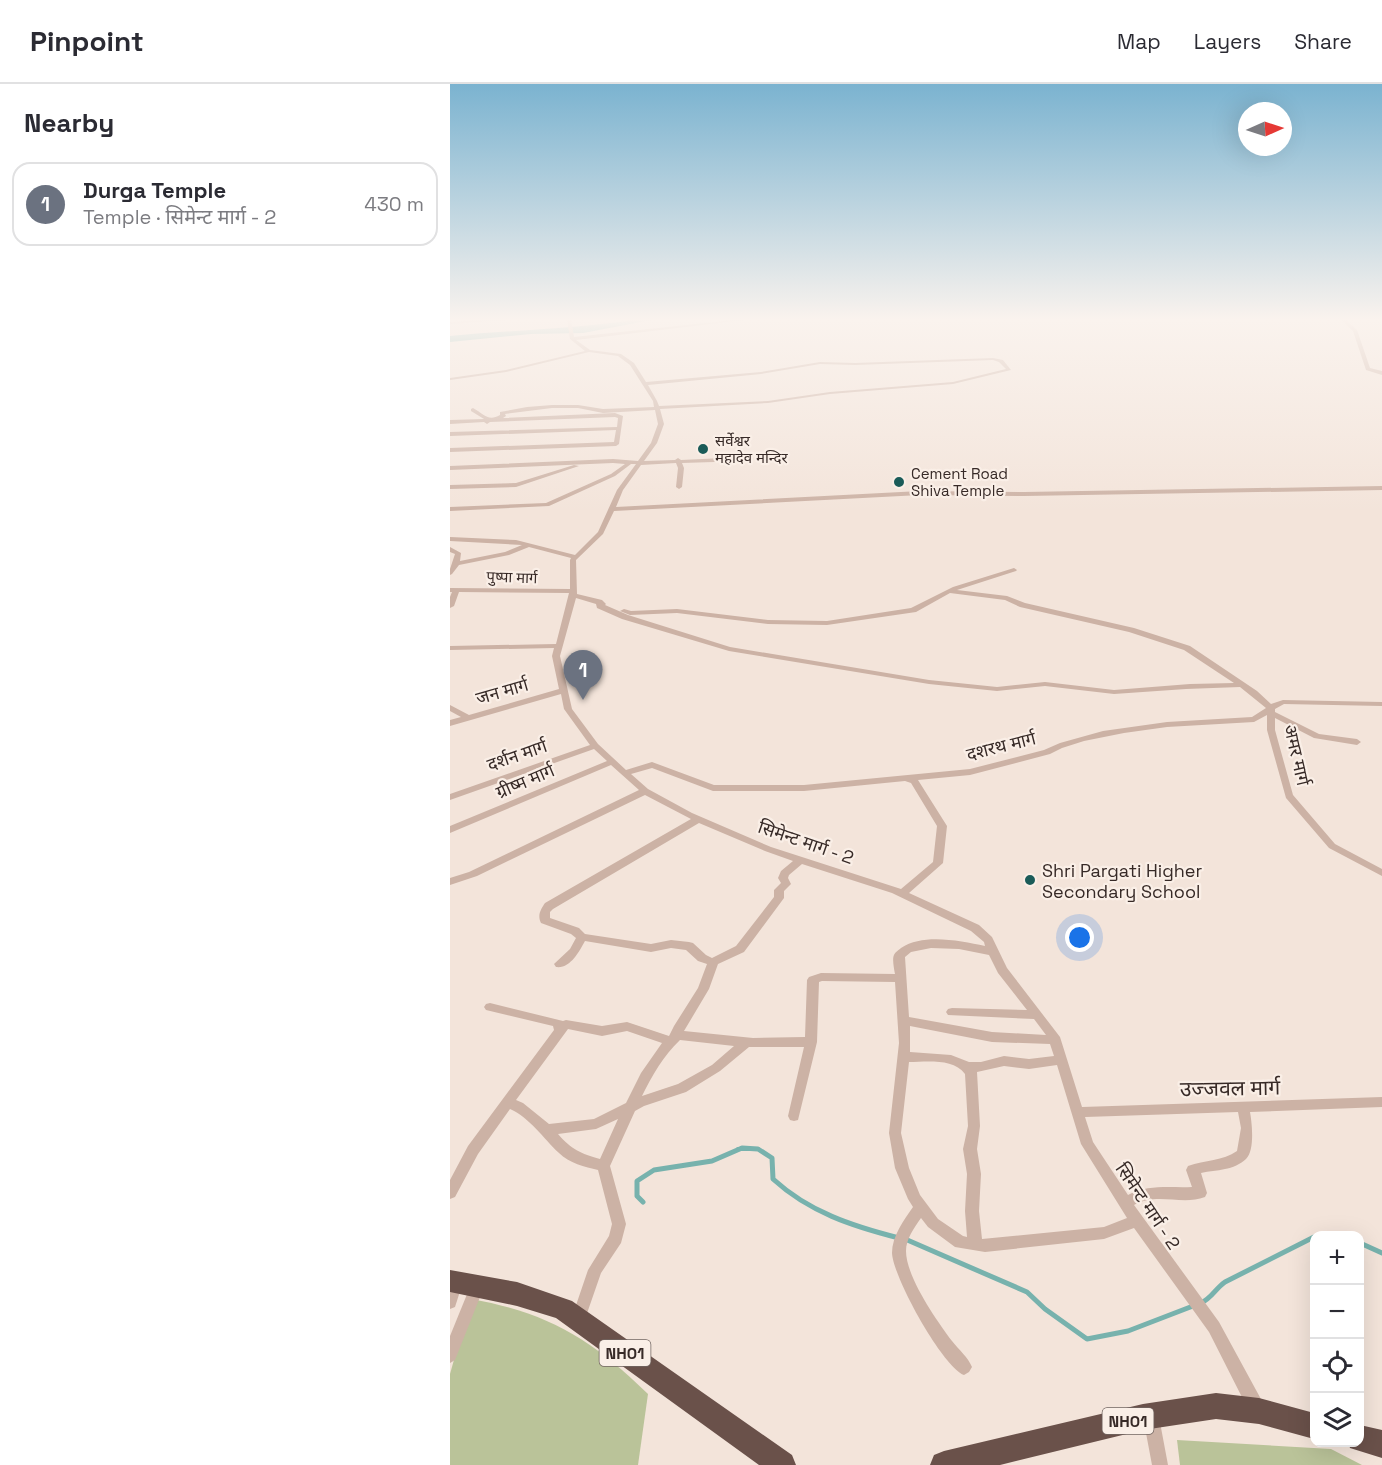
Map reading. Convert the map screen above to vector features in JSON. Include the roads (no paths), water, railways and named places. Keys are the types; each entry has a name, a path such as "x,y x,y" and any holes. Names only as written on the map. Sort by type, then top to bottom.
{"highway":[{"name":"NH01","path":"458,1287 517,1294 563,1309 782,1465"},
{"name":"NH01","path":"944,1465 1151,1416 1216,1406 1258,1412 1310,1425"},
{"path":"1364,1439 1382,1444"}],"street":[{"path":"451,541 528,545 575,557 596,540 620,490 654,443 661,424 645,384 651,383"},
{"path":"497,419 502,412 523,409 584,406 603,411 768,402 830,393 948,383"},
{"path":"473,410 489,420"},
{"path":"450,422 615,415 621,417 613,461"},
{"path":"474,434 489,420"},
{"path":"450,434 619,428"},
{"path":"450,450 616,444"},
{"path":"450,468 613,461 628,464 678,460 745,459"},
{"path":"678,460 681,468 680,487"},
{"path":"450,487 516,485 581,463"},
{"path":"450,509 547,505 613,475 628,464"},
{"path":"611,509 920,493 1024,494 1382,488"},
{"path":"456,564 507,554 528,545"},
{"path":"450,549 458,552 456,564 450,573"},
{"name":"सिमेन्ट मार्ग - 2","path":"575,557 573,593 556,656 562,691 568,708 595,746 645,790 699,819 768,849 902,894 975,928 988,939 1002,970 1054,1040 1087,1144 1137,1221 1214,1327 1258,1412"},
{"path":"599,602 630,613 677,611 768,622 818,623 913,610 950,591 1014,570"},
{"path":"450,606 453,590"},
{"name":"पुष्पा मार्ग","path":"453,590 573,593 599,602"},
{"path":"950,591 1008,598 1023,605 1160,639 1198,653 1271,710 1317,736 1357,742"},
{"path":"599,602 600,606 625,617 718,646 850,671 1005,689 1045,684 1114,692 1189,686 1243,686"},
{"path":"450,648 559,646"},
{"name":"जन मार्ग","path":"450,723 562,691"},
{"name":"दशरथ मार्ग","path":"624,773 652,765 713,788 804,788 909,780 969,772 1047,752 1054,747 1091,737 1151,725 1254,719 1265,715 1282,702 1382,704 1380,696 1382,695"},
{"path":"450,707 468,718"},
{"name":"अमर मार्ग","path":"1271,710 1271,730 1289,796 1332,846 1382,873"},
{"name":"दर्शन मार्ग","path":"450,797 595,746"},
{"name":"ग्रीष्म मार्ग","path":"450,830 612,762"},
{"path":"902,894 938,863 942,842 942,826 914,781 909,780"},
{"path":"450,882 473,874 645,790"},
{"path":"699,819 549,906 545,911 544,920 576,931 582,937 651,948 671,944 689,946 702,958 713,962"},
{"path":"578,1320 595,1270 616,1238 619,1224 603,1166 647,1077 674,1039 703,989 713,962 740,949 779,898 779,890 786,884 783,878 785,873 801,859"},
{"path":"560,964 574,952 582,937"},
{"path":"994,952 970,946 928,944 905,949 899,955 904,1020 904,1057 896,1133 902,1168 915,1199 933,1223 960,1242 985,1246 1104,1233 1137,1221"},
{"path":"794,1116 811,1042 813,980 821,977 900,978"},
{"path":"490,1007 558,1023 560,1029"},
{"path":"952,1012 1037,1015"},
{"path":"904,1020 992,1037 1054,1040"},
{"path":"450,1193 473,1150 560,1029 566,1024 602,1031 627,1026 674,1039 811,1042"},
{"path":"547,1130 596,1124 703,1077 747,1042"},
{"path":"904,1057 948,1059 968,1067 981,1067 1004,1061 1029,1064 1061,1060"},
{"path":"968,1067 971,1073 974,1126 970,1149 974,1174 972,1211 975,1244"},
{"path":"508,1102 519,1107 547,1130 565,1151 584,1161 603,1166"},
{"name":"उज्जवल मार्ग","path":"1078,1112 1382,1102"},
{"path":"1126,1203 1138,1195 1150,1193 1167,1191 1200,1193 1193,1170 1200,1166 1232,1163 1243,1154 1247,1128 1243,1107"},
{"path":"922,1208 902,1237 900,1263 938,1337 964,1367"},
{"path":"450,1355 458,1287"},
{"path":"1151,1416 1160,1465"}],"waterway":[{"path":"643,1202 637,1196 637,1181 654,1170 712,1161 740,1149"},
{"path":"740,1149 758,1149"},
{"path":"740,1149 758,1149"},
{"path":"758,1149 772,1158 773,1179 801,1200 848,1223 899,1238"},
{"path":"905,1239 1027,1292 1045,1309 1087,1339 1128,1331 1193,1306"},
{"path":"1201,1303 1225,1282 1310,1239"},
{"path":"1364,1245 1382,1253"}],"place":[{"name":"सर्वेश्वर महादेव मन्दिर","path":"703,449"},
{"name":"Cement Road Shiva Temple","path":"899,482"},
{"name":"Durga Temple","path":"583,700"},
{"name":"Shri Pargati Higher Secondary School","path":"1030,880"}]}
